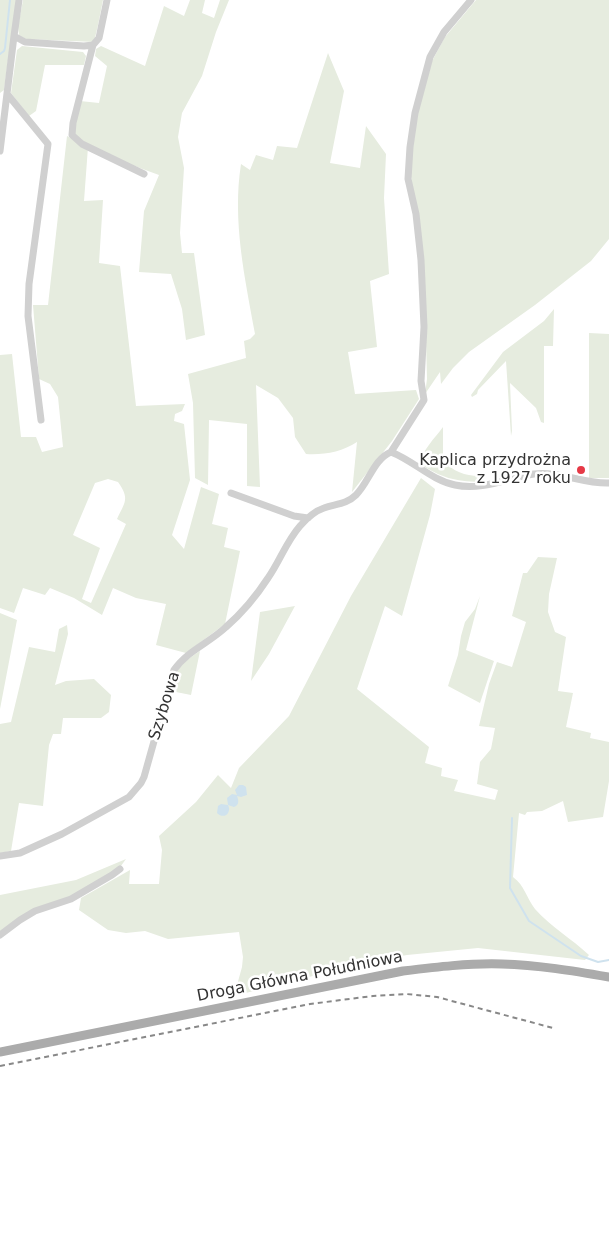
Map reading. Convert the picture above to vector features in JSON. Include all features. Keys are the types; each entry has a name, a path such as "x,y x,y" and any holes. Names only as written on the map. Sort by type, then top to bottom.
{"main road":[{"name":"Droga Główna Południowa","path":"0,1052 403,972 452,965 505,964 609,977"}],"street":[{"path":"0,151 19,0"},
{"path":"107,0 99,38 93,45 73,123 72,135 82,144 144,174"},
{"name":"Szybowa","path":"0,856 20,852 62,834 129,797 137,789 144,776 174,670 180,661 227,627 269,577 285,545 308,518 323,508 352,499 360,492 380,461 386,454 391,452 424,400 420,381 424,334 421,260 416,214 408,179 412,128 427,66 434,49 444,32 471,0"},
{"path":"14,36 18,40 25,42 93,45"},
{"path":"8,95 48,144 28,300 28,316 41,420"},
{"path":"391,452 401,456 438,480 456,486 471,487 496,484 533,474 547,473 560,474 594,483 609,482"},
{"path":"231,493 287,514 308,518"},
{"path":"0,935 20,920 35,912 71,900 120,868"}],"shaded area":[{"path":"0,0 16,0 4,90 0,93"},
{"path":"23,0 103,0 94,42 26,39 19,35 18,27"},
{"path":"190,0 205,0 202,13 214,18 220,0 229,0 216,32 202,76 182,113 178,137 184,168 180,233 182,253 194,253 205,335 186,340 182,309 171,274 139,272 144,211 159,175 99,150 78,137 73,131 80,101 99,103 107,66 95,56 96,49 101,46 145,66 164,6 184,16"},
{"path":"476,0 609,0 609,239 591,261 535,305 469,352 453,368 441,384 440,372 425,394 427,379 426,341 411,175 412,154 418,112 432,61 445,37"},
{"path":"22,46 83,52 86,56 84,65 45,65 36,111 29,116 11,93 17,50"},
{"path":"328,53 344,91 330,163 360,168 366,126 386,154 384,198 389,274 370,281 377,347 348,352 355,394 416,390 419,399 392,441 352,492 357,442 333,452 306,454 295,437 293,418 278,398 256,385 260,487 247,486 247,424 209,420 208,485 195,478 193,403 188,374 246,358 244,341 250,339 255,334 239,228 238,207 241,164 250,170 256,155 273,160 277,146 297,148"},
{"path":"67,136 88,147 84,201 103,200 99,263 120,266 136,406 185,404 182,411 175,414 174,421 184,424 190,480 172,535 184,549 201,487 219,494 212,524 228,528 224,547 240,551 225,624 186,653 156,645 166,604 136,598 113,588 102,615 74,598 50,588 45,595 23,588 14,613 0,608 0,355 12,354 21,437 36,437 42,452 63,447 58,397 50,384 39,379 33,305 48,305","holes":["108,479 118,482 124,493 125,500 117,519 126,524 91,603 82,599 100,548 73,535 95,483"]},
{"path":"554,309 553,346 544,346 544,423 541,422 536,408 510,383 511,436 506,361 478,390 477,394 472,397 471,395 503,352 544,321"},
{"path":"589,333 609,334 609,478 589,478"},
{"path":"443,427 443,461 459,472 479,476 480,482 448,478 420,464 426,449"},
{"path":"421,478 435,489 430,515 402,616 385,606 357,689 429,747 425,763 442,768 441,776 458,780 454,791 495,800 498,790 477,784 480,762 491,749 495,728 479,726 489,684 497,662 512,667 526,622 512,616 523,573 527,573 538,557 557,558 549,594 548,612 555,632 566,637 558,691 573,693 566,727 591,733 590,738 609,742 609,781 603,817 568,822 563,801 542,811 527,812 525,815 519,813 513,877 523,888 535,909 589,955 585,960 478,948 407,955 364,963 234,996 243,957 239,932 168,939 145,931 126,933 108,930 79,910 81,898 130,870 129,884 159,884 162,850 159,836 196,802 218,775 231,788 239,768 289,716 351,596"},
{"path":"480,596 466,650 494,661 480,703 448,686 458,655 465,622 475,609"},
{"path":"295,606 269,654 251,681 260,612"},
{"path":"0,613 17,620 0,709"},
{"path":"67,625 68,634 55,685 66,681 94,679 111,695 109,712 101,718 63,718 61,734 53,734 49,745 43,806 19,803 11,851 0,853 0,724 11,722 29,647 55,652 59,629"},
{"path":"200,651 191,695 171,691 175,676 180,667"},
{"path":"126,859 118,870 74,896 25,914 0,933 0,895 76,880"}],"water":[{"path":"239,785 246,787 247,795 237,796 238,803 236,806 228,805 227,798 232,794 237,795 235,790"},
{"path":"221,804 228,805 229,811 227,815 222,816 217,813 218,806"}],"waterway":[{"path":"0,54 5,48 10,0"},
{"path":"512,818 510,888 529,921 581,956 598,962 609,960"}],"railway":[{"path":"0,1066 310,1004 373,996 406,994 437,997 553,1028"}],"place":[{"name":"Kaplica przydrożna z 1927 roku","path":"581,470"}]}
